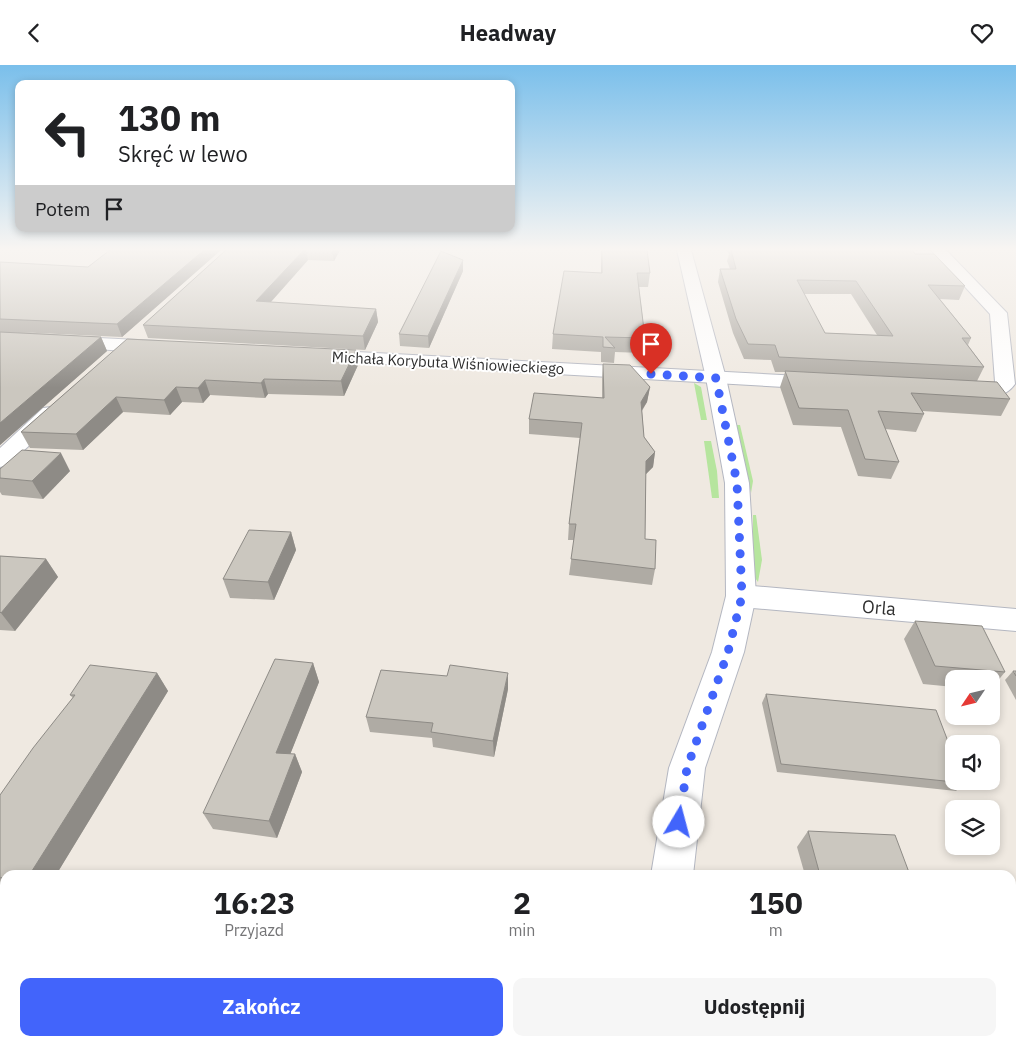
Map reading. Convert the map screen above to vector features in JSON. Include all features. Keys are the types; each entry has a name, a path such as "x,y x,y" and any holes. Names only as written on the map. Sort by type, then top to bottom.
{"street":[{"path":"673,870 687,768 728,652 742,596 737,483 716,378 695,296"},
{"path":"943,389 995,391 1005,384 998,313 982,296"},
{"path":"106,363 145,328"},
{"path":"0,338 180,348"},
{"name":"Michała Korybuta Wiśniowieckiego","path":"298,354 834,384"},
{"path":"0,460 64,402"},
{"name":"Orla","path":"742,596 1016,620"}],"green space":[{"path":"694,383 701,387 707,420 701,420"},
{"path":"736,425 740,425 753,481 751,493"},
{"path":"704,441 711,441 717,471 719,498 712,498"},
{"path":"753,515 756,515 762,560 758,582 753,575"}],"building":[{"path":"0,296 150,296 117,324 0,319"},
{"path":"175,296 261,296 256,301 376,309 363,336 143,325"},
{"path":"418,296 447,296 428,336 399,334"},
{"path":"560,296 640,296 645,338 605,337 615,348 603,347 603,337 553,334"},
{"path":"729,296 805,296 825,333 893,336 866,296 937,296 971,338 962,338 984,367 779,357 775,345 748,344 736,319"},
{"path":"0,332 101,337 0,423"},
{"path":"127,339 356,350 341,381 264,379 261,383 205,380 198,388 176,387 164,400 116,397 76,434 21,432"},
{"path":"603,364 630,365 650,387 641,402 644,437 655,452 646,461 645,539 656,540 655,569 571,559 576,524 569,524 582,423 529,419 534,393 604,398"},
{"path":"785,371 997,382 1010,399 911,393 924,414 878,411 899,462 865,459 848,410 799,408"},
{"path":"22,450 61,453 32,481 0,478 0,469"},
{"path":"249,530 291,532 268,582 223,579"},
{"path":"0,556 46,559 1,613 0,612"},
{"path":"915,621 982,626 1005,672 1000,670 935,666"},
{"path":"275,659 313,663 276,753 295,754 269,821 203,813"},
{"path":"90,665 157,673 33,870 0,870 0,795 33,748 75,695 70,695"},
{"path":"450,665 508,673 493,741 431,732 433,723 366,717 381,670 447,676"},
{"path":"766,694 936,710 946,735 945,781 781,764"},
{"path":"808,831 895,835 908,870 819,870"}],"route":[{"path":"651,374 716,378 737,483 742,596 728,652 687,768 679,822"}]}
